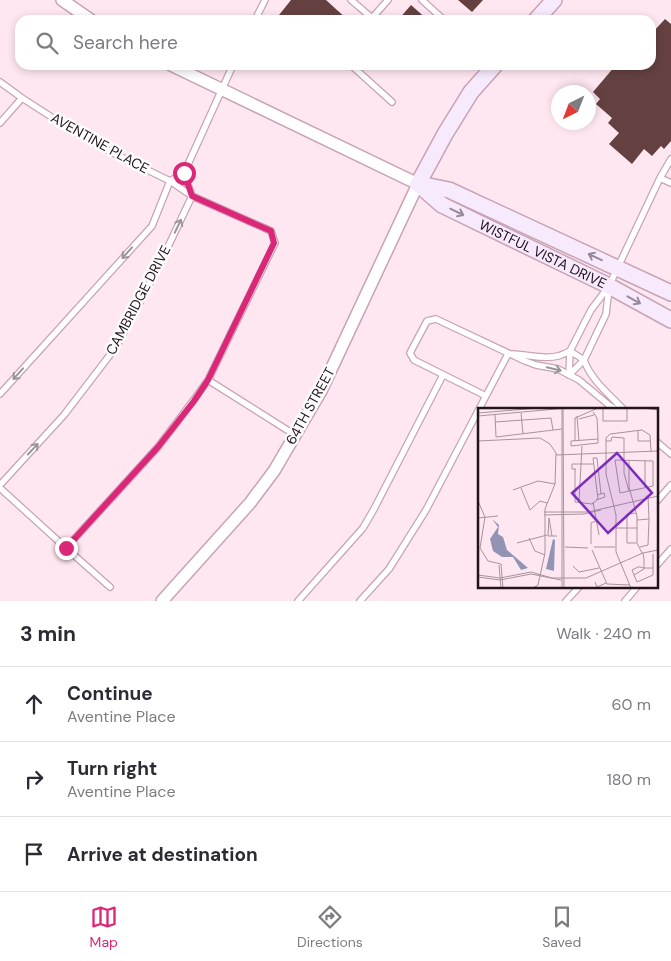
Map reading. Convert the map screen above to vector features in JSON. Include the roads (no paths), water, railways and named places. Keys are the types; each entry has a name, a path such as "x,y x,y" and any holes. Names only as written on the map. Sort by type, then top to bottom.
{"street":[{"path":"63,0 84,15"},
{"path":"540,15 554,0"},
{"name":"WISTFUL VISTA DRIVE","path":"182,70 418,184 449,190 671,293"},
{"path":"418,184 445,134 471,92 491,70"},
{"name":"WISTFUL VISTA DRIVE","path":"418,184 442,205 609,286 671,320"},
{"name":"64TH STREET","path":"162,601 250,503 274,471 321,391 418,184"}],"lane":[{"path":"257,15 264,0"},
{"path":"351,0 367,15"},
{"path":"375,15 388,0"},
{"path":"422,0 438,15"},
{"path":"170,181 184,173 231,70"},
{"path":"357,70 392,102"},
{"name":"AVENTINE PLACE","path":"0,82 70,129 117,155 170,181 192,196 271,231 274,243 208,380 194,401 158,447 66,548"},
{"path":"0,123 22,98"},
{"path":"570,375 570,351 591,310 609,286 660,178 671,159"},
{"path":"184,173 192,196"},
{"path":"660,178 671,184"},
{"name":"CAMBRIDGE DRIVE","path":"0,394 152,226 170,181"},
{"name":"CAMBRIDGE DRIVE","path":"0,486 64,415 116,347 157,270 192,196"},
{"path":"570,375 584,360 606,314 609,286"},
{"path":"486,396 414,360 410,353 427,321 436,319 508,354 536,365 558,369 579,380 614,408"},
{"path":"508,354 524,354 544,358 558,356 570,351"},
{"path":"570,351 584,360 594,380 622,408"},
{"path":"480,408 508,354"},
{"path":"298,601 363,528 443,375"},
{"path":"208,380 295,435"},
{"path":"360,601 389,569 426,510 478,411"},
{"path":"658,443 671,454"},
{"path":"658,499 671,485"},
{"path":"0,486 110,587"},
{"path":"658,564 671,549"},
{"path":"566,601 578,588"},
{"path":"624,601 636,588"}]}
